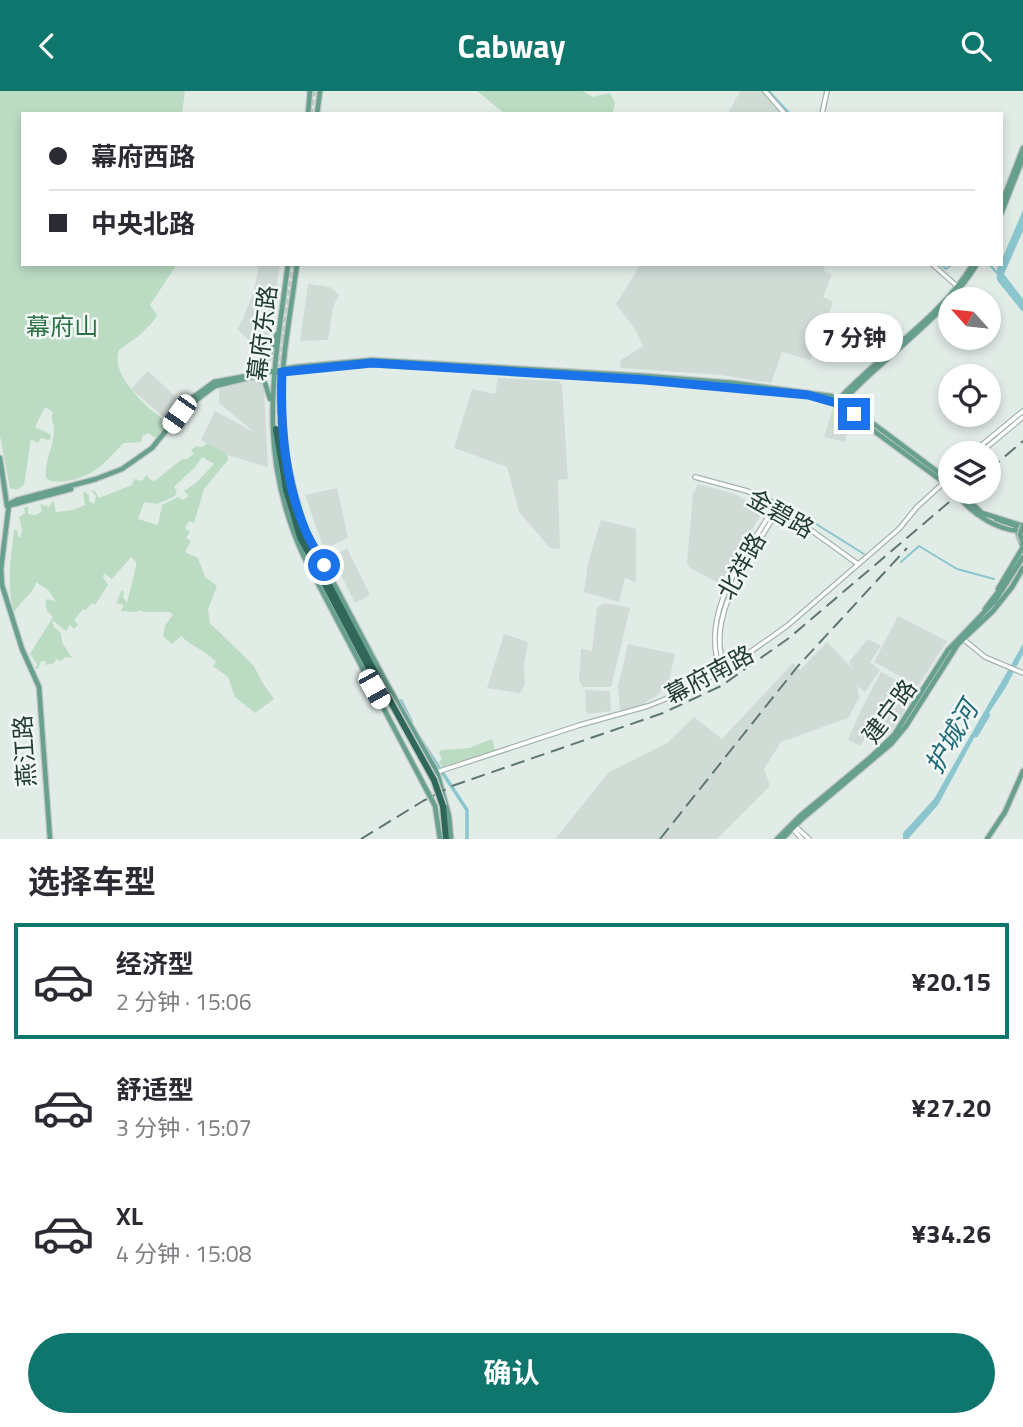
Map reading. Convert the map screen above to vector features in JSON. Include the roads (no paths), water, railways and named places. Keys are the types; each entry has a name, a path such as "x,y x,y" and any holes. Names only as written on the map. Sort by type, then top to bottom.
{"highway":[{"path":"278,429 286,490 300,537 425,770 441,806 445,839"}],"main road":[{"path":"308,112 310,91"},
{"path":"317,112 320,91"},
{"path":"1003,200 1023,148"},
{"path":"1003,209 1023,158"},
{"name":"幕府东路","path":"288,266 273,372 271,407 274,456 293,534 416,766 435,806 445,839"},
{"name":"幕府东路","path":"298,266 283,370 281,406 286,457 305,531 393,696 438,772 449,816 445,839"},
{"path":"958,287 974,266"},
{"path":"840,402 938,306"},
{"path":"255,375 269,357 280,327"},
{"path":"8,505 124,471 154,450 202,394 223,383 283,370 372,360 734,383 831,395 938,473"},
{"path":"255,375 265,383 271,407"},
{"path":"0,458 8,505 1,569 2,585 22,649 39,687 49,839"},
{"path":"970,504 997,525 1021,527"},
{"path":"0,570 8,505"},
{"path":"981,514 1021,527"},
{"path":"981,514 1021,527"},
{"path":"1021,527 1023,542"},
{"path":"1002,593 1023,547 1021,527"},
{"path":"1002,593 1023,551"},
{"name":"建宁路","path":"981,615 1002,593 1023,557"},
{"path":"1002,593 1012,587 1023,566"},
{"name":"建宁路","path":"961,637 981,622 1023,566"},
{"path":"1002,593 1014,589 1023,574"},
{"name":"燕江路","path":"0,582 20,649 37,688 49,839"},
{"name":"建宁路","path":"777,839 891,744 906,726 961,637 1002,593"},
{"path":"989,839 1005,812 1023,771"},
{"path":"989,839 1007,814 1023,778"},
{"name":"建宁路","path":"782,839 792,827"}],"street":[{"path":"765,91 783,112"},
{"path":"822,112 827,91"},
{"path":"934,266 958,287"},
{"path":"987,441 1023,411"},
{"path":"994,441 1023,417"},
{"name":"金碧路","path":"695,477 747,491 778,505 858,564"},
{"name":"幕府南路","path":"422,779 580,725 648,706 723,670 778,633 899,529 938,487"},
{"name":"北祥路","path":"723,670 718,653 719,633 727,600 778,505"},
{"path":"961,637 985,657 1022,673"},
{"path":"416,766 430,759"},
{"path":"792,827 802,839"},
{"path":"792,827 810,839"}],"water":[{"path":"1023,210 1023,231 1004,274 1023,299 1023,307 1001,281 997,271 999,266 1003,266 1003,257"},
{"path":"1023,644 1023,654 1006,687 981,725 938,805 908,839 903,839 903,833 934,799"}],"waterway":[{"path":"769,91 788,112"},
{"path":"943,266 946,269 950,266"},
{"path":"991,266 998,274"},
{"path":"1000,266 999,279 1023,309"},
{"path":"789,507 864,554"},
{"path":"901,562 919,546 957,569 994,579"},
{"path":"401,701 411,721"},
{"name":"护城河","path":"976,735 988,715"},
{"path":"417,734 467,810 467,839"}],"tunnel":[{"path":"310,112 313,91"},
{"path":"281,340 291,266"},
{"path":"280,424 279,391 285,334"}],"railway":[{"path":"1001,460 1023,441"},
{"path":"361,839 452,786 663,713 721,686 789,638 947,504"},
{"path":"660,839 798,666 907,548"}],"park label":[{"name":"幕府山","path":"62,326"}]}
